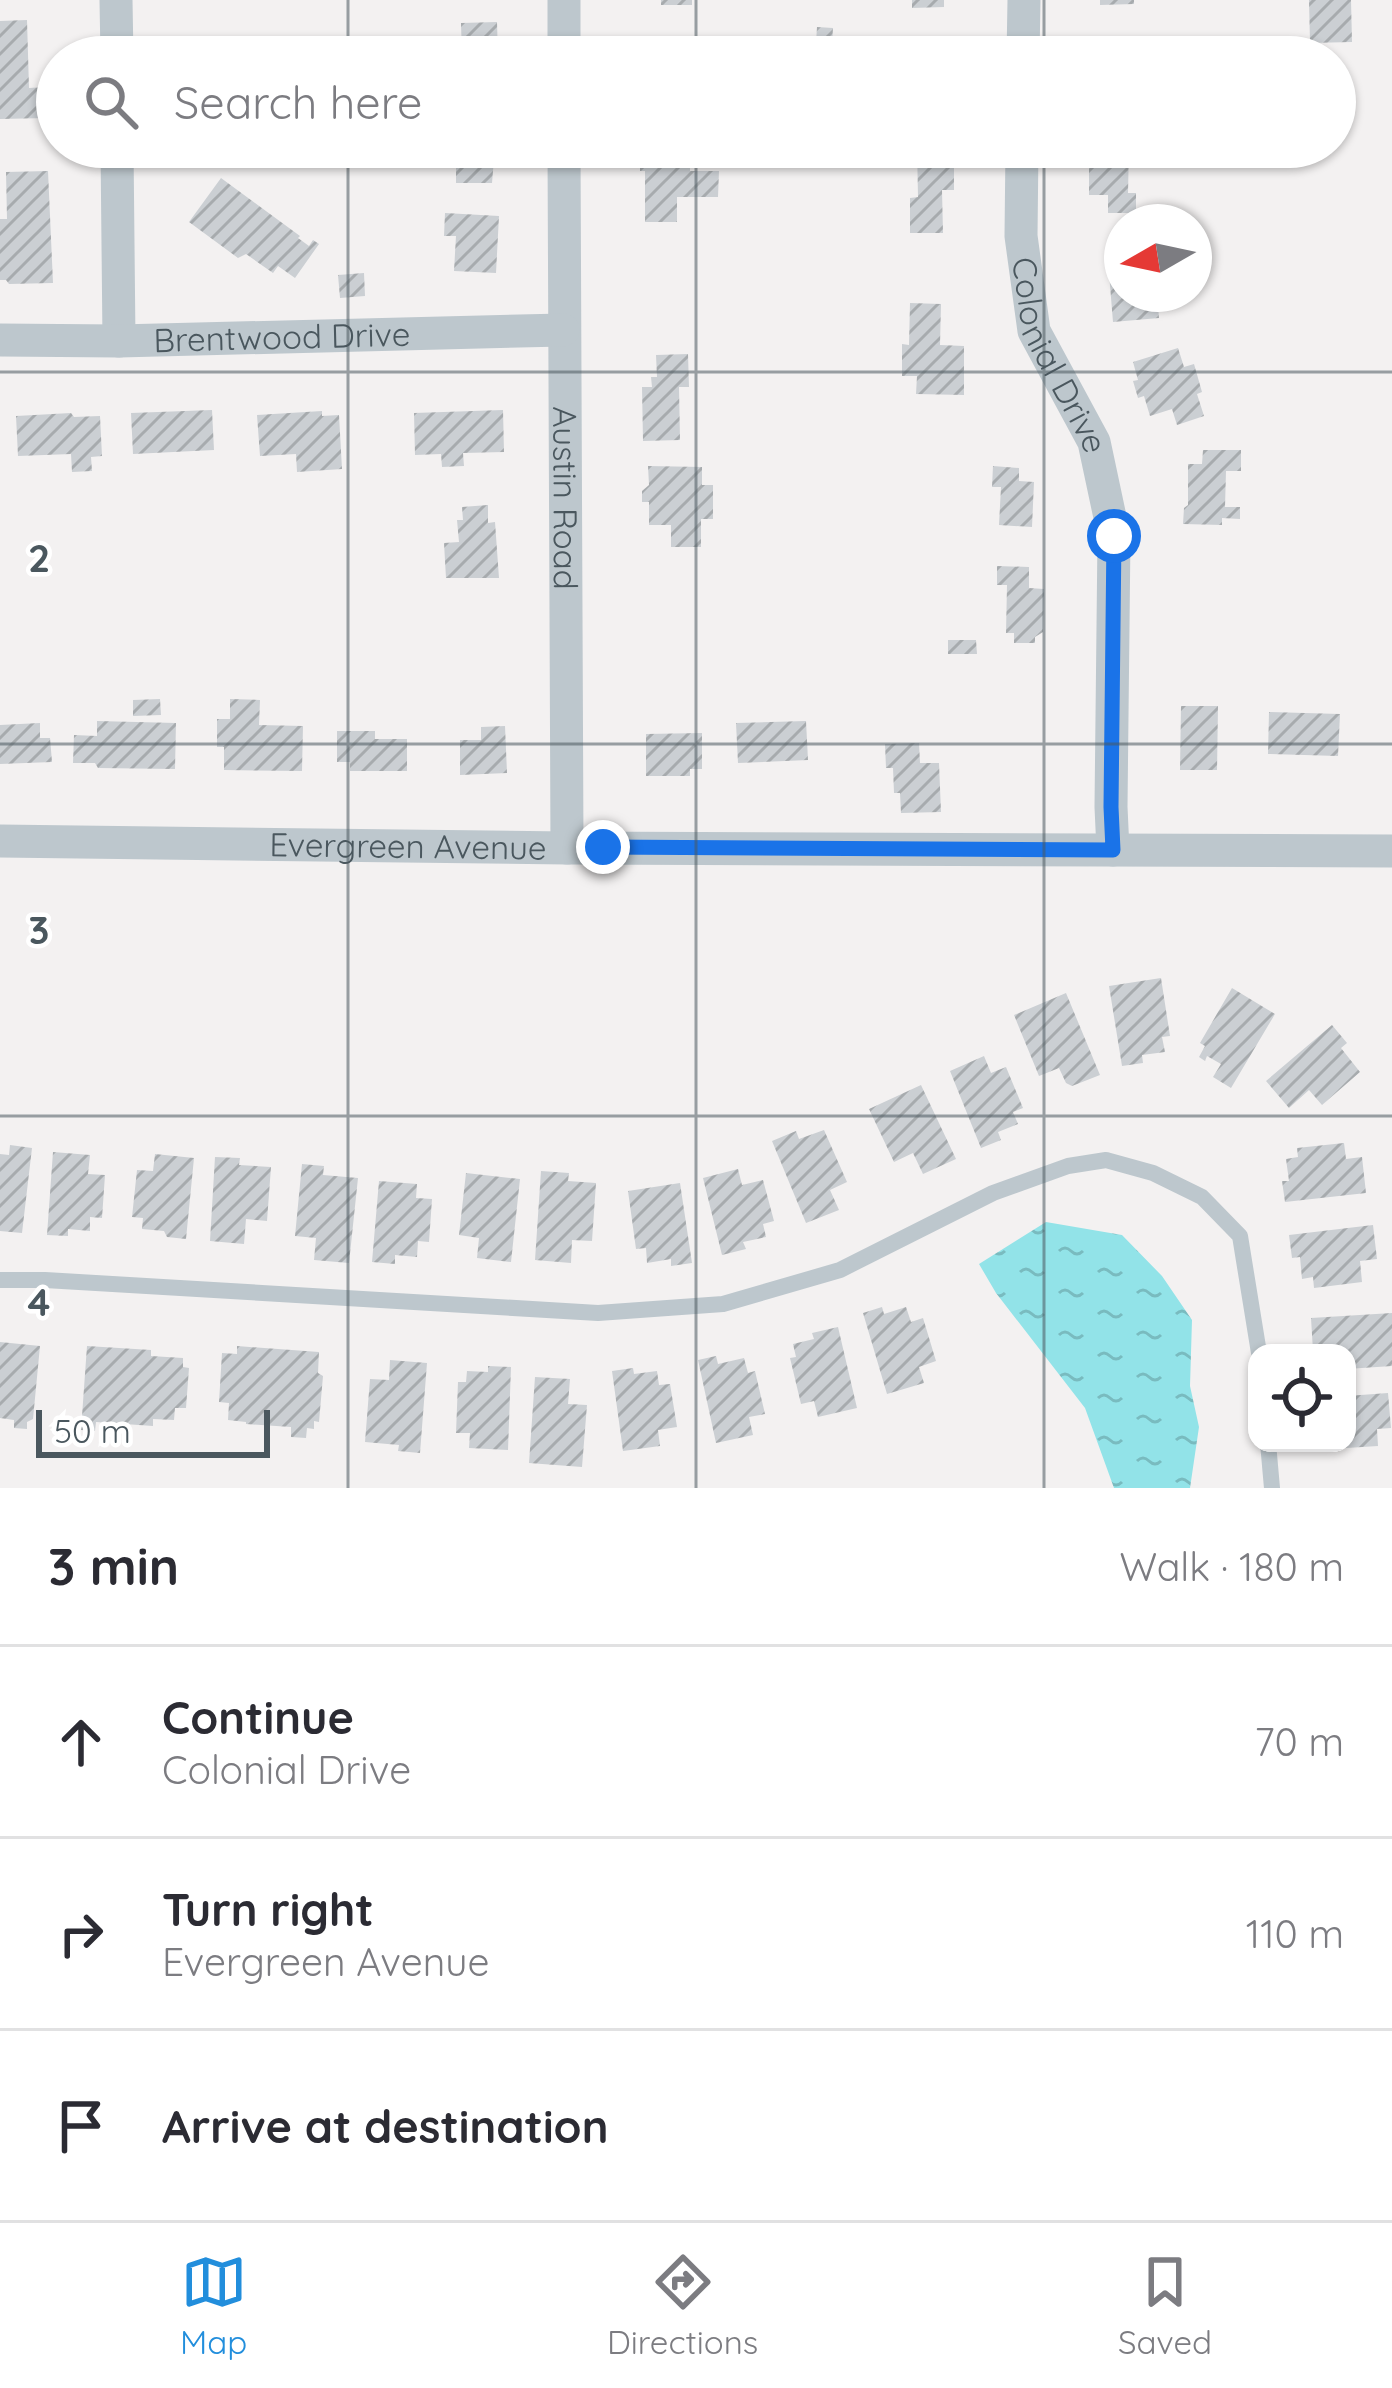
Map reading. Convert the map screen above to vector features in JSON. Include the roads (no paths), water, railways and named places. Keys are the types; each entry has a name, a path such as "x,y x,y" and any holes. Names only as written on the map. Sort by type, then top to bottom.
{"street":[{"path":"116,0 117,36"},
{"path":"564,0 564,36"},
{"path":"1024,0 1024,36"},
{"path":"117,168 119,341"},
{"name":"Austin Road","path":"564,168 568,848"},
{"name":"Colonial Drive","path":"1022,168 1021,236 1034,331 1094,442 1114,536 1113,850"},
{"name":"Brentwood Drive","path":"0,340 562,330"},
{"name":"Evergreen Avenue","path":"0,841 1392,851"}],"lane":[{"path":"0,1280 598,1313 723,1304 840,1270 993,1193 1068,1166 1106,1160 1153,1173 1202,1197 1240,1236 1258,1344"},
{"path":"1269,1452 1272,1488"}],"water":[{"path":"1046,1222 1122,1235 1162,1276 1192,1320 1190,1386 1199,1427 1190,1488 1114,1488 1085,1408 979,1264"}]}
